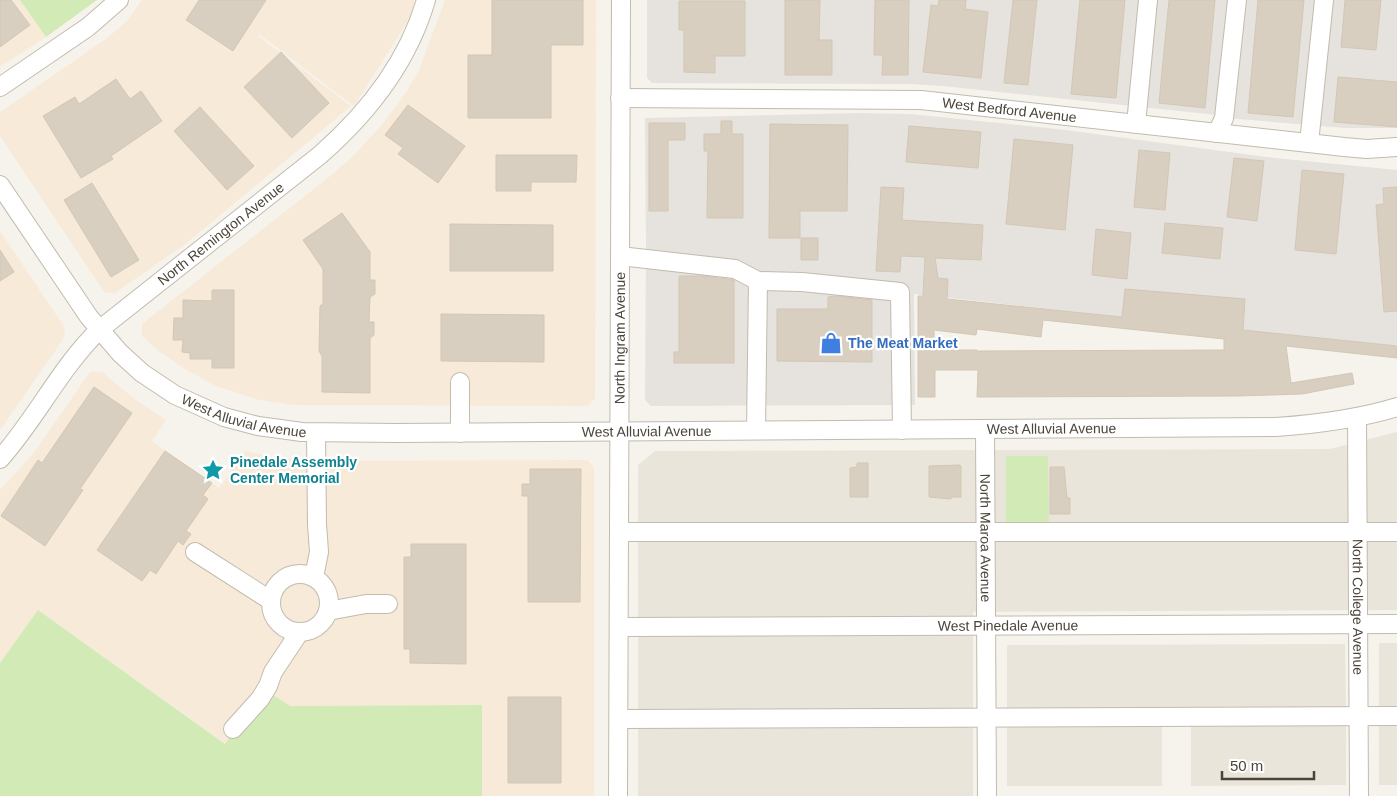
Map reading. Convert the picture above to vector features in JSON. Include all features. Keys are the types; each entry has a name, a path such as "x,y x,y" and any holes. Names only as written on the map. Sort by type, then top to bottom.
{"street":[{"path":"0,87 88,27 119,0"},
{"name":"North Remington Avenue","path":"0,459 82,349 99,330 320,155 350,127 384,87 397,66 426,0"},
{"name":"North Ingram Avenue","path":"618,796 621,0"},
{"path":"1136,124 1148,0"},
{"path":"1217,133 1224,118 1237,0"},
{"path":"1309,144 1324,0"},
{"name":"West Bedford Avenue","path":"620,98 921,100 1309,144 1367,149 1397,147"},
{"name":"West Alluvial Avenue","path":"0,185 99,330 120,353 142,373 162,387 224,417 258,426 316,433 619,433 756,430 1276,428 1357,417 1397,407"},
{"path":"620,256 735,269 758,281 802,282 900,292 902,430"},
{"path":"756,430 758,281"},
{"path":"460,382 460,433"},
{"name":"North College Avenue","path":"1357,417 1359,796"},
{"name":"North Maroa Avenue","path":"985,429 987,796"},
{"path":"307,575 319,552 316,433"},
{"path":"619,532 1397,532"},
{"path":"195,552 270,600"},
{"path":"307,575 321,583 328,602 324,620 318,627 309,631 289,631 275,619 271,610 270,600 278,583 286,577 307,575"},
{"path":"234,577 278,583"},
{"path":"328,602 388,604"},
{"name":"West Pinedale Avenue","path":"619,627 1397,624"},
{"path":"274,672 281,626"},
{"path":"234,728 260,699 299,632"},
{"path":"619,719 1397,716"}],"shaded area":[{"path":"0,0 20,0 46,37 0,67"},
{"path":"142,0 414,0 412,15 410,15 354,106 259,34 258,36 351,106 188,242 115,293 105,293 0,136 0,112 106,39 127,21"},
{"path":"445,0 596,0 595,399 587,406 293,405 259,400 216,386 183,368 155,348 142,336 142,324 329,177 351,158 381,126 407,91 419,70"},
{"path":"647,0 1397,0 1397,128 1345,128 1226,118 1226,116 943,86 909,84 652,83 647,78"},
{"path":"859,113 910,114 1066,130 1266,157 1397,170 1397,345 1248,331 914,294 915,405 651,406 645,400 645,118"},
{"path":"0,231 63,325 65,334 0,430"},
{"path":"90,372 102,372 132,397 166,420 152,441 219,488 246,451 265,456 310,461 587,460 594,468 594,796 482,796 482,705 290,706 264,689 226,744 38,610 0,663 0,490 33,454"},
{"path":"1397,432 1397,610 973,612 973,796 638,796 638,465 655,451 1330,449"},
{"path":"1379,643 1397,643 1397,711 1379,711"},
{"path":"1345,644 1346,711 1007,713 1007,645"},
{"path":"1346,723 1346,785 1191,786 1191,724"},
{"path":"1379,723 1397,723 1397,785 1379,785"},
{"path":"1162,724 1162,786 1007,786 1007,725"}],"green space":[{"path":"20,0 97,0 46,37"},
{"path":"1006,456 1048,456 1049,530 1006,530"},
{"path":"38,610 225,744 264,689 290,706 482,705 482,796 0,796 0,663"}],"building":[{"path":"0,0 11,0 30,25 0,47"},
{"path":"199,0 266,0 233,51 186,20"},
{"path":"492,0 583,0 583,45 551,45 551,118 468,118 468,55 492,55"},
{"path":"785,0 820,0 819,40 832,40 832,75 785,75"},
{"path":"875,0 909,0 908,75 882,75 883,55 874,55"},
{"path":"939,0 966,0 965,9 988,12 981,78 923,72 931,5 938,6"},
{"path":"1013,0 1037,0 1028,85 1004,83"},
{"path":"1080,0 1125,0 1116,98 1071,94"},
{"path":"1169,0 1215,0 1205,108 1159,103"},
{"path":"1258,0 1304,0 1293,117 1248,113"},
{"path":"1345,0 1381,0 1376,50 1341,47"},
{"path":"679,1 745,1 745,56 715,56 715,73 684,72 684,30 679,30"},
{"path":"281,52 329,103 292,138 244,87"},
{"path":"1338,77 1397,82 1397,127 1334,122"},
{"path":"116,79 130,99 141,91 162,121 111,156 113,159 81,178 43,116 75,97 79,104"},
{"path":"408,105 465,146 438,183 398,154 403,148 385,135"},
{"path":"200,107 254,166 227,190 174,131"},
{"path":"721,121 732,121 732,134 743,134 743,218 707,218 708,151 704,151 704,134 721,134"},
{"path":"649,123 685,123 685,140 668,140 668,211 649,211"},
{"path":"770,124 848,125 847,211 800,211 800,238 769,238"},
{"path":"909,126 981,132 978,168 906,162"},
{"path":"1014,139 1073,145 1065,230 1006,224"},
{"path":"1139,150 1170,153 1165,210 1134,207"},
{"path":"496,155 577,155 576,182 531,182 531,191 496,191"},
{"path":"1234,158 1264,161 1257,221 1227,217"},
{"path":"1302,170 1344,174 1336,254 1295,250"},
{"path":"92,183 139,260 111,277 64,200"},
{"path":"881,187 904,188 902,220 983,225 981,260 935,258 938,278 948,279 947,299 1122,317 1125,289 1245,299 1243,330 1397,346 1397,358 1286,346 1291,383 1352,373 1354,384 1302,394 977,397 978,370 935,370 935,397 918,397 918,296 923,296 925,257 901,256 900,272 876,271","holes":["1043,320 1224,339 1224,350 934,350 934,330 976,335 977,329 1041,337"]},
{"path":"1397,187 1397,311 1384,312 1376,205 1384,204 1383,188"},
{"path":"342,213 370,252 370,280 375,280 375,294 370,297 369,322 374,322 374,335 370,338 370,393 322,392 322,356 319,351 320,306 323,304 323,269 303,240"},
{"path":"1165,223 1223,228 1220,259 1162,253"},
{"path":"450,224 553,225 553,271 450,271"},
{"path":"1096,229 1131,233 1127,279 1092,275"},
{"path":"801,238 818,238 818,260 801,260"},
{"path":"0,250 14,272 0,281"},
{"path":"679,276 703,276 734,280 734,363 674,363 674,352 679,352"},
{"path":"212,290 234,290 234,368 212,368 212,359 190,359 190,353 182,352 183,340 173,340 174,318 183,318 183,300 212,301"},
{"path":"836,296 872,300 872,362 777,361 777,309 828,309 828,297"},
{"path":"441,314 544,315 544,362 441,361"},
{"path":"94,387 132,413 80,489 83,490 45,546 1,516 38,460 42,463"},
{"path":"165,451 212,483 203,495 208,499 186,531 191,534 183,545 178,541 156,574 150,570 142,581 97,550"},
{"path":"857,463 868,463 868,497 850,497 850,468 857,467"},
{"path":"960,465 961,497 951,497 951,499 929,497 929,466"},
{"path":"1050,467 1064,467 1067,498 1070,498 1070,514 1050,514"},
{"path":"530,469 581,469 580,602 528,602 528,496 522,496 522,484 530,484"},
{"path":"411,544 466,544 466,664 410,663 410,649 404,649 404,557 411,557"},
{"path":"508,697 561,697 561,783 508,783"}],"place":[{"name":"The Meat Market","path":"831,343"},
{"name":"Pinedale Assembly Center Memorial","path":"213,470"}]}
